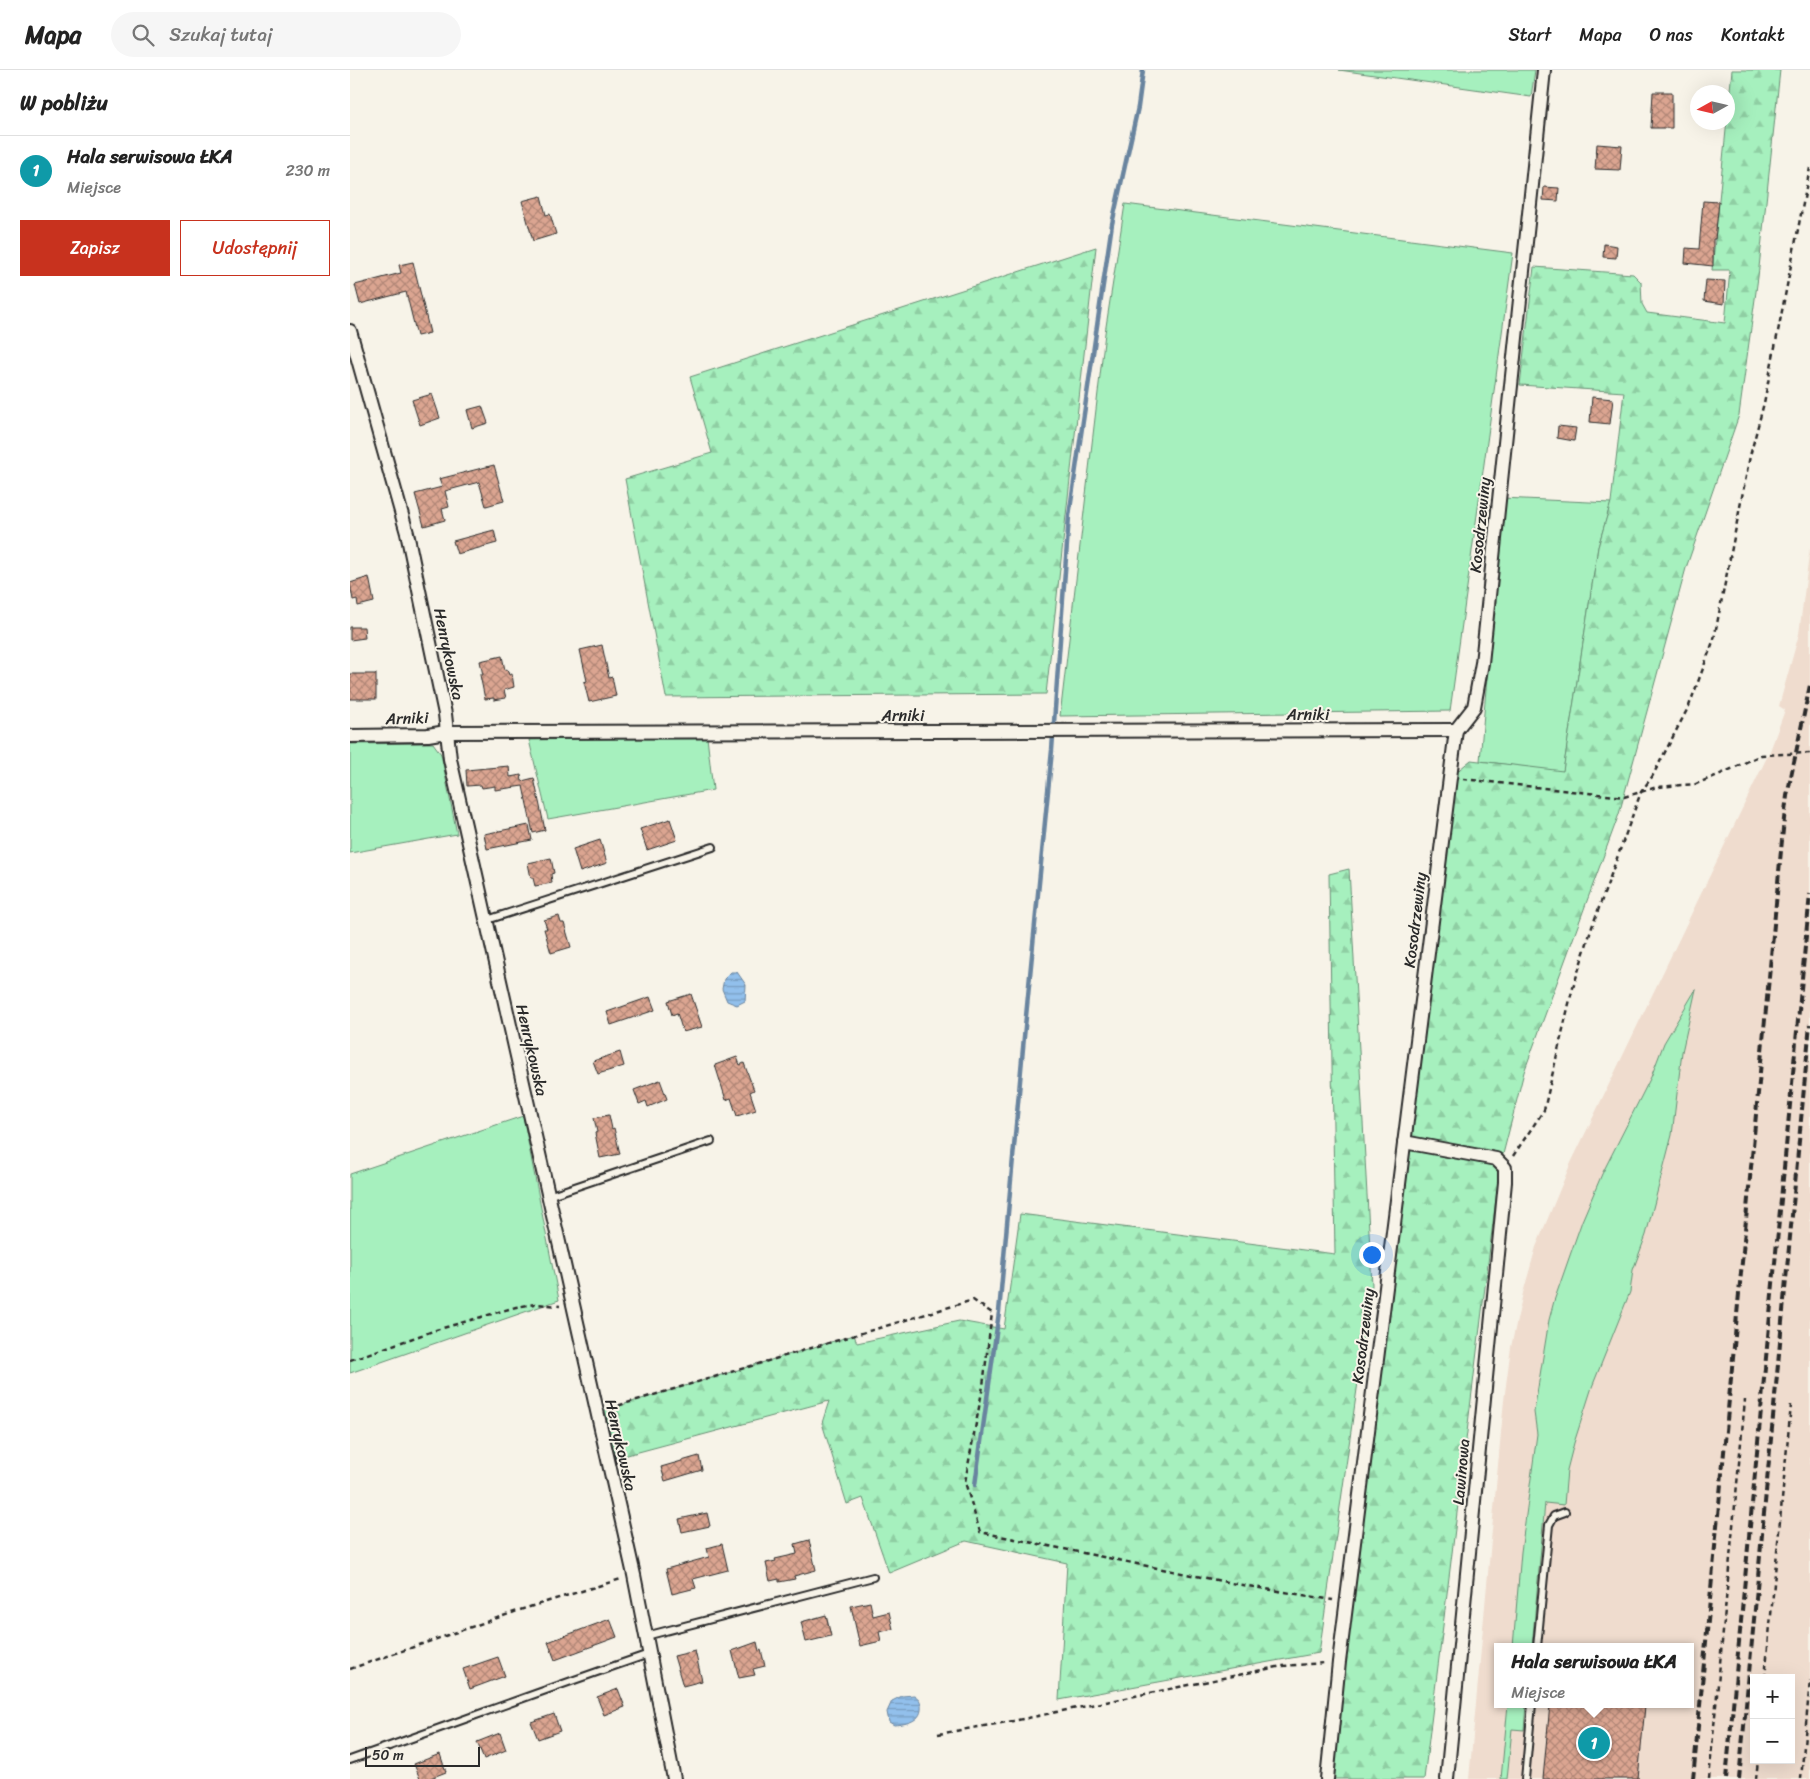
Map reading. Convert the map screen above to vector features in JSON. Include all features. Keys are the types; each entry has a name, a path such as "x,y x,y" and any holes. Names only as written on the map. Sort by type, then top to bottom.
{"street":[{"name":"Kosodrzewiny","path":"1326,1779 1346,1602 1449,778 1456,730 1474,707 1482,663 1544,70"},
{"name":"Henrykowska","path":"350,331 407,534 445,714 450,759 634,1575 674,1779"},
{"name":"Arniki","path":"350,736 428,735 446,732 1456,730"},
{"path":"1404,1142 1496,1159 1505,1168"},
{"name":"Lawinowa","path":"1447,1779 1505,1168"}],"lane":[{"path":"486,920 713,847"},
{"path":"548,1196 711,1141"},
{"path":"1538,1643 1549,1525 1554,1516 1565,1512"},
{"path":"646,1636 873,1577"},
{"path":"350,1760 649,1654"},
{"path":"1525,1779 1532,1708"}],"path":[{"path":"1505,1168 1544,1110 1572,991 1592,927 1641,792 1652,777 1689,706 1714,639 1750,456 1764,403 1810,168"},
{"path":"1449,778 1624,797 1657,787 1696,784 1761,754 1810,753"},
{"path":"597,1412 973,1300 992,1313 983,1386 965,1482 980,1532 1236,1584 1346,1602"},
{"path":"350,1360 436,1330 516,1307 535,1304 573,1306"},
{"path":"1709,1779 1745,1400"},
{"path":"1765,1674 1791,1404"},
{"path":"350,1669 526,1608 634,1575"},
{"path":"938,1734 1023,1719 1282,1666 1339,1662"},
{"path":"1801,1779 1810,1680"},
{"path":"1756,1779 1758,1764"}],"shaded area":[{"path":"1810,547 1810,1779 1469,1779 1504,1400 1511,1347 1536,1247 1570,1165 1770,751 1785,710 1779,706 1799,634"}],"green space":[{"path":"1339,70 1535,70 1531,97"},
{"path":"1732,70 1780,70 1758,277 1739,415 1686,568 1619,814 1524,1072 1500,1166 1424,1779 1327,1779 1449,778 1471,760 1563,771 1598,547 1611,502 1624,392 1520,385 1534,267 1633,274 1641,282 1642,304 1647,313 1725,323 1730,270 1712,270 1726,130 1735,130 1735,85 1730,85"},
{"path":"1125,204 1513,253 1450,711 1060,716 1105,333"},
{"path":"1096,247 1046,694 666,697 625,479 712,453 690,377"},
{"path":"1502,498 1611,503 1598,547 1563,772 1480,761"},
{"path":"707,737 713,790 548,819 529,740"},
{"path":"433,743 441,754 457,834 350,853 350,744"},
{"path":"1349,869 1372,1285 1319,1653 1059,1700 1067,1563 966,1541 889,1573 863,1498 847,1504 822,1423 829,1401 616,1458 605,1410 854,1335 857,1343 959,1321 1004,1329 1020,1214 1335,1254 1329,874"},
{"path":"1696,989 1682,1052 1672,1135 1646,1235 1633,1270 1630,1292 1592,1387 1574,1443 1567,1470 1564,1505 1545,1503 1532,1643 1513,1643 1521,1552 1537,1434 1534,1412 1549,1320 1582,1221 1602,1174 1651,1077 1664,1043"},
{"path":"523,1116 559,1300 350,1373 350,1174"},
{"path":"1508,1708 1526,1708 1524,1730 1512,1729 1507,1779 1501,1779"}],"water":[{"path":"731,972 737,972 746,985 745,1001 737,1005 727,1001 722,989 724,979"},
{"path":"914,1695 919,1699 921,1705 917,1718 899,1725 889,1722 887,1712 892,1701 902,1696"}],"building":[{"path":"1653,92 1672,92 1672,128 1651,128"},
{"path":"1597,144 1622,146 1620,170 1595,169"},
{"path":"1544,187 1559,188 1558,201 1543,200"},
{"path":"541,196 546,215 550,214 556,234 533,241 522,201"},
{"path":"1703,201 1719,202 1715,239 1713,239 1713,266 1685,263 1686,248 1699,249"},
{"path":"1604,244 1617,246 1616,258 1603,257"},
{"path":"413,262 430,333 417,336 406,292 360,304 355,285 401,273 399,265"},
{"path":"1706,280 1725,281 1724,304 1704,301"},
{"path":"432,394 440,418 420,425 412,400"},
{"path":"1592,397 1613,399 1610,424 1590,422"},
{"path":"482,406 488,423 472,428 467,410"},
{"path":"1558,426 1576,428 1574,441 1557,438"},
{"path":"494,465 504,501 486,506 479,482 445,491 449,507 442,509 445,520 424,526 415,494 442,487 439,479"},
{"path":"494,530 497,543 457,554 453,541"},
{"path":"369,577 374,602 358,606 357,599 353,600 350,583"},
{"path":"350,627 364,627 365,638 350,640"},
{"path":"602,645 609,678 612,677 616,696 589,702 584,682 587,681 580,650"},
{"path":"502,656 505,670 507,669 509,675 512,674 514,687 504,690 506,698 485,699 480,675 483,675 480,661"},
{"path":"350,674 376,674 376,699 350,699"},
{"path":"509,766 510,777 521,775 522,781 534,778 545,830 533,833 523,786 495,790 495,786 482,788 481,785 467,786 466,770"},
{"path":"670,819 677,840 647,850 640,829"},
{"path":"529,825 532,840 487,849 484,834"},
{"path":"600,840 607,863 580,872 573,849"},
{"path":"551,858 554,873 551,874 552,883 535,886 528,863"},
{"path":"559,916 561,923 564,923 571,947 551,953 544,929 547,929 544,920"},
{"path":"691,994 702,1027 683,1032 677,1013 672,1015 668,1001"},
{"path":"650,997 655,1010 611,1025 607,1012"},
{"path":"620,1052 624,1066 598,1074 593,1061"},
{"path":"737,1057 740,1065 744,1063 754,1090 750,1092 756,1110 737,1116 731,1098 726,1100 715,1065"},
{"path":"660,1080 667,1099 648,1107 646,1101 639,1104 634,1090"},
{"path":"609,1115 620,1154 600,1158 594,1118"},
{"path":"699,1456 702,1470 665,1481 661,1467"},
{"path":"707,1513 710,1526 682,1532 679,1519"},
{"path":"809,1540 816,1570 794,1576 795,1579 779,1582 779,1579 770,1581 766,1563 797,1554 795,1544"},
{"path":"722,1544 728,1570 693,1579 696,1588 672,1594 666,1569 709,1557 707,1548"},
{"path":"870,1602 873,1616 889,1612 893,1629 879,1632 881,1641 860,1646 851,1606"},
{"path":"826,1615 831,1636 806,1642 801,1622"},
{"path":"610,1619 617,1637 555,1660 548,1642"},
{"path":"757,1642 765,1666 753,1669 755,1675 739,1678 732,1651"},
{"path":"695,1651 702,1681 683,1686 674,1656"},
{"path":"498,1657 505,1676 470,1689 463,1669"},
{"path":"618,1689 625,1707 604,1715 597,1697"},
{"path":"1550,1708 1645,1708 1638,1779 1543,1779"},
{"path":"554,1714 560,1731 538,1739 531,1722"},
{"path":"500,1733 506,1750 484,1759 477,1742"},
{"path":"440,1754 446,1772 428,1779 420,1779 414,1764"}],"waterway":[{"path":"975,1485 999,1312 1052,750 1069,516 1112,224 1138,107 1143,70"}],"railway":[{"path":"1693,1779 1784,819 1810,685"},
{"path":"1726,1779 1810,894"},
{"path":"1739,1779 1810,1024"}],"place":[{"name":"Hala serwisowa ŁKA","path":"1594,1743"}]}
